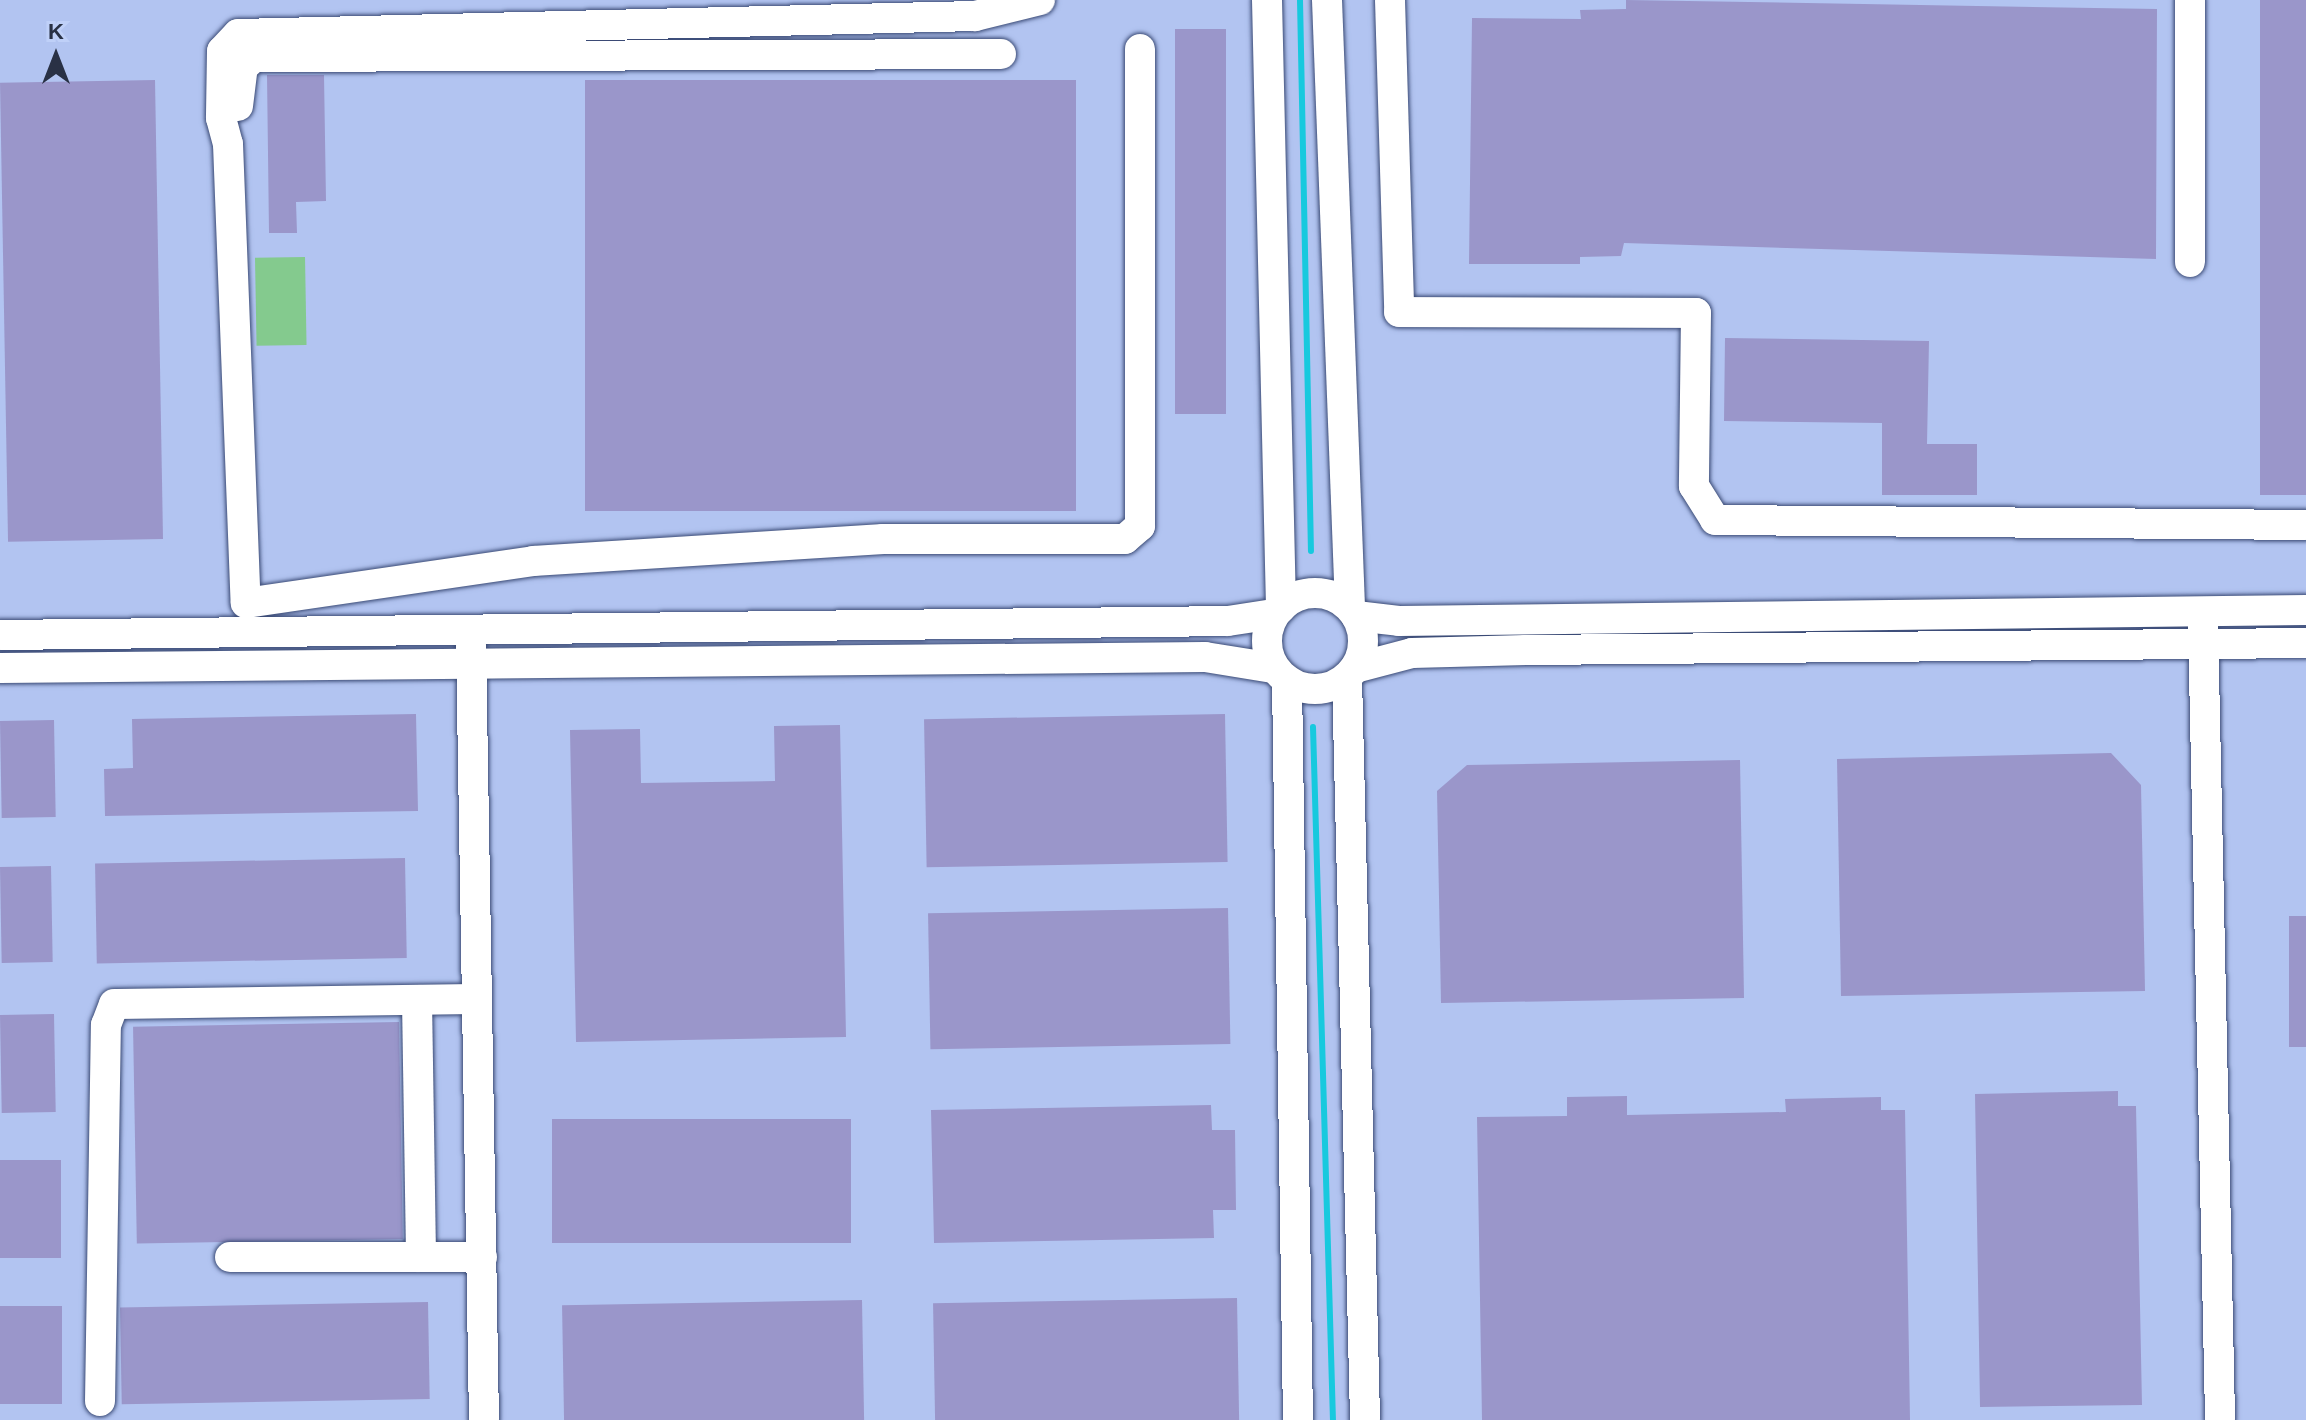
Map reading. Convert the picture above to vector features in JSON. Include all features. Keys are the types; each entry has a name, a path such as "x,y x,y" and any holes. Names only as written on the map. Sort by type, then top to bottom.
{"street":[{"path":"246,618 228,144 221,118 222,51 238,34 255,31 975,16 1040,0"},
{"path":"1267,0 1278,611 1267,638 1281,674 1298,1420"},
{"path":"1327,0 1353,612 1363,635 1351,673 1365,1420"},
{"path":"1390,0 1399,312 1696,313 1694,486 1715,520 2306,525"},
{"path":"2190,0 2190,262"},
{"path":"246,618 533,561 883,539 1125,539 1140,526 1140,49"},
{"path":"228,144 243,67 254,57 1001,54"},
{"path":"0,635 246,618 470,631 1228,621 1278,611 1305,594 1322,593 1353,612 1399,621 2306,610"},
{"path":"2203,611 2220,1420"},
{"path":"470,631 484,1420"},
{"path":"0,668 1205,657 1281,674 1318,689 1351,673 1412,653 2306,643"},
{"path":"100,1401 106,1025 114,1004 477,999"},
{"path":"417,1000 421,1257"},
{"path":"230,1257 482,1257"}],"shaded area":[{"path":"0,0 2306,0 2306,1420 0,1420"}],"green space":[{"path":"305,257 307,345 257,346 255,258"}],"building":[{"path":"1626,0 2157,9 2156,259 1624,243 1621,256 1580,257 1580,264 1469,264 1472,18 1581,19 1580,10 1626,9"},
{"path":"2260,0 2306,0 2306,495 2260,495"},
{"path":"1175,29 1226,29 1226,414 1175,414"},
{"path":"267,75 324,75 326,201 296,202 297,233 269,233"},
{"path":"155,80 163,539 8,542 0,83"},
{"path":"585,80 1076,80 1076,511 585,511"},
{"path":"1725,338 1929,341 1927,444 1977,444 1977,495 1882,495 1882,423 1724,421"},
{"path":"416,714 418,811 105,816 104,769 133,768 132,719"},
{"path":"1225,714 1228,862 927,867 924,719"},
{"path":"54,720 56,817 2,818 0,721"},
{"path":"840,725 846,1037 576,1042 570,730 640,729 641,783 775,781 774,726"},
{"path":"2111,753 2141,785 2145,991 1841,996 1837,759"},
{"path":"1740,760 1744,998 1441,1003 1437,791 1467,765"},
{"path":"405,858 407,958 97,963 95,863"},
{"path":"51,866 53,962 2,963 0,867"},
{"path":"1228,908 1230,1044 930,1049 928,913"},
{"path":"2289,916 2306,916 2306,1047 2289,1047"},
{"path":"54,1014 56,1112 2,1113 0,1015"},
{"path":"399,1022 403,1239 137,1244 133,1027"},
{"path":"2118,1091 2118,1106 2136,1106 2142,1405 1980,1407 1975,1094"},
{"path":"1627,1096 1627,1115 1786,1112 1785,1099 1881,1097 1881,1110 1905,1110 1910,1420 1482,1420 1477,1117 1567,1116 1567,1097"},
{"path":"1211,1105 1212,1130 1235,1130 1236,1210 1213,1210 1214,1238 934,1243 931,1110"},
{"path":"552,1119 851,1119 851,1243 552,1243"},
{"path":"0,1160 61,1160 61,1258 0,1258"},
{"path":"1237,1298 1239,1420 935,1420 933,1303"},
{"path":"862,1300 864,1420 564,1420 562,1305"},
{"path":"428,1302 430,1399 122,1404 120,1307"},
{"path":"0,1306 62,1306 62,1404 0,1404"}],"waterway":[{"path":"1300,0 1311,551"},
{"path":"1313,727 1333,1420"}]}
